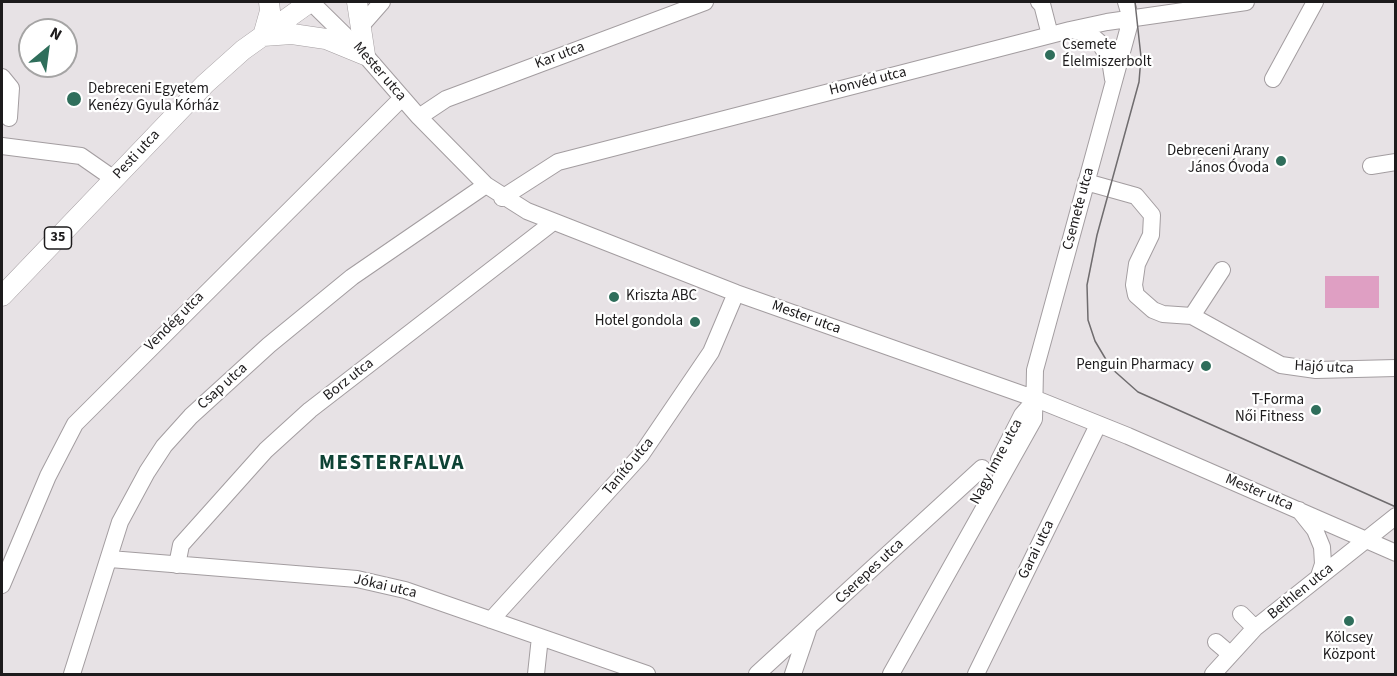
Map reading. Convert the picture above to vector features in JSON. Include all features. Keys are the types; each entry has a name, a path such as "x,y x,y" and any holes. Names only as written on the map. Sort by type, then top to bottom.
{"main road":[{"path":"269,2 270,11 263,36 292,34 326,39 365,55"},
{"name":"Pesti utca","path":"2,296 205,84 243,50 310,2"},
{"path":"357,2 365,55"}],"street":[{"name":"Mester utca","path":"310,2 365,55 419,117 486,185 502,198 552,223 736,293 1036,399 1298,509 1395,553"},
{"path":"360,27 382,2"},
{"name":"Kar utca","path":"419,117 447,99 705,2"},
{"path":"1039,2 1042,4 1050,35"},
{"path":"1126,2 1131,19 1142,11 1146,2"},
{"path":"1178,2 1199,9"},
{"name":"Honvéd utca","path":"502,198 558,162 1070,30 1246,2"},
{"path":"1273,79 1316,2"},
{"name":"Csemete utca","path":"1036,399 1035,370 1131,19"},
{"path":"1070,30 1091,35 1099,42 1110,60 1114,82"},
{"path":"2,76 11,88 9,118"},
{"name":"Vendég utca","path":"2,585 48,476 75,424 402,98"},
{"path":"2,146 81,156 114,179"},
{"path":"1371,166 1395,162"},
{"name":"Hajó utca","path":"1086,182 1128,192 1145,204 1152,215 1151,236 1137,264 1134,285 1136,295 1144,304 1163,314 1192,316 1281,365 1316,370 1395,368"},
{"name":"Csap utca","path":"72,675 120,522 164,446 191,416 269,345 352,277 486,185"},
{"name":"Borz utca","path":"177,566 181,545 266,450 310,410 552,223"},
{"path":"1192,316 1222,270"},
{"name":"Tanító utca","path":"491,620 641,455 711,352 736,293"},
{"name":"Nagy Imre utca","path":"878,675 1022,415 1036,399"},
{"name":"Nagy Imre utca","path":"891,675 1034,419 1036,399"},
{"name":"Garai utca","path":"976,675 1098,425"},
{"name":"Cserepes utca","path":"757,675 982,468"},
{"path":"1298,509 1315,530 1322,548 1323,564 1319,576"},
{"name":"Bethlen utca","path":"1213,675 1256,628 1395,516"},
{"name":"Jókai utca","path":"110,559 357,579 405,590 647,675"},
{"path":"1241,614 1256,628"},
{"path":"793,675 808,630"},
{"path":"536,675 540,637"},
{"path":"1216,642 1230,654"}],"shaded area":[{"path":"1325,276 1379,276 1379,308 1325,308"}],"tram line":[{"path":"1135,2 1141,57 1139,82 1097,235 1087,285 1088,320 1095,341 1111,368 1138,392 1396,507"}],"place":[{"name":"Csemete Élelmiszerbolt","path":"1050,55"},
{"name":"Debreceni Egyetem Kenézy Gyula Kórház","path":"74,99"},
{"name":"Debreceni Arany János Óvoda","path":"1281,161"},
{"name":"Kriszta ABC","path":"614,297"},
{"name":"Hotel gondola","path":"695,322"},
{"name":"Penguin Pharmacy","path":"1206,366"},
{"name":"T-Forma Női Fitness","path":"1316,410"},
{"name":"Kölcsey Központ","path":"1349,621"}],"district":[{"name":"MESTERFALVA","path":"392,464"}]}
